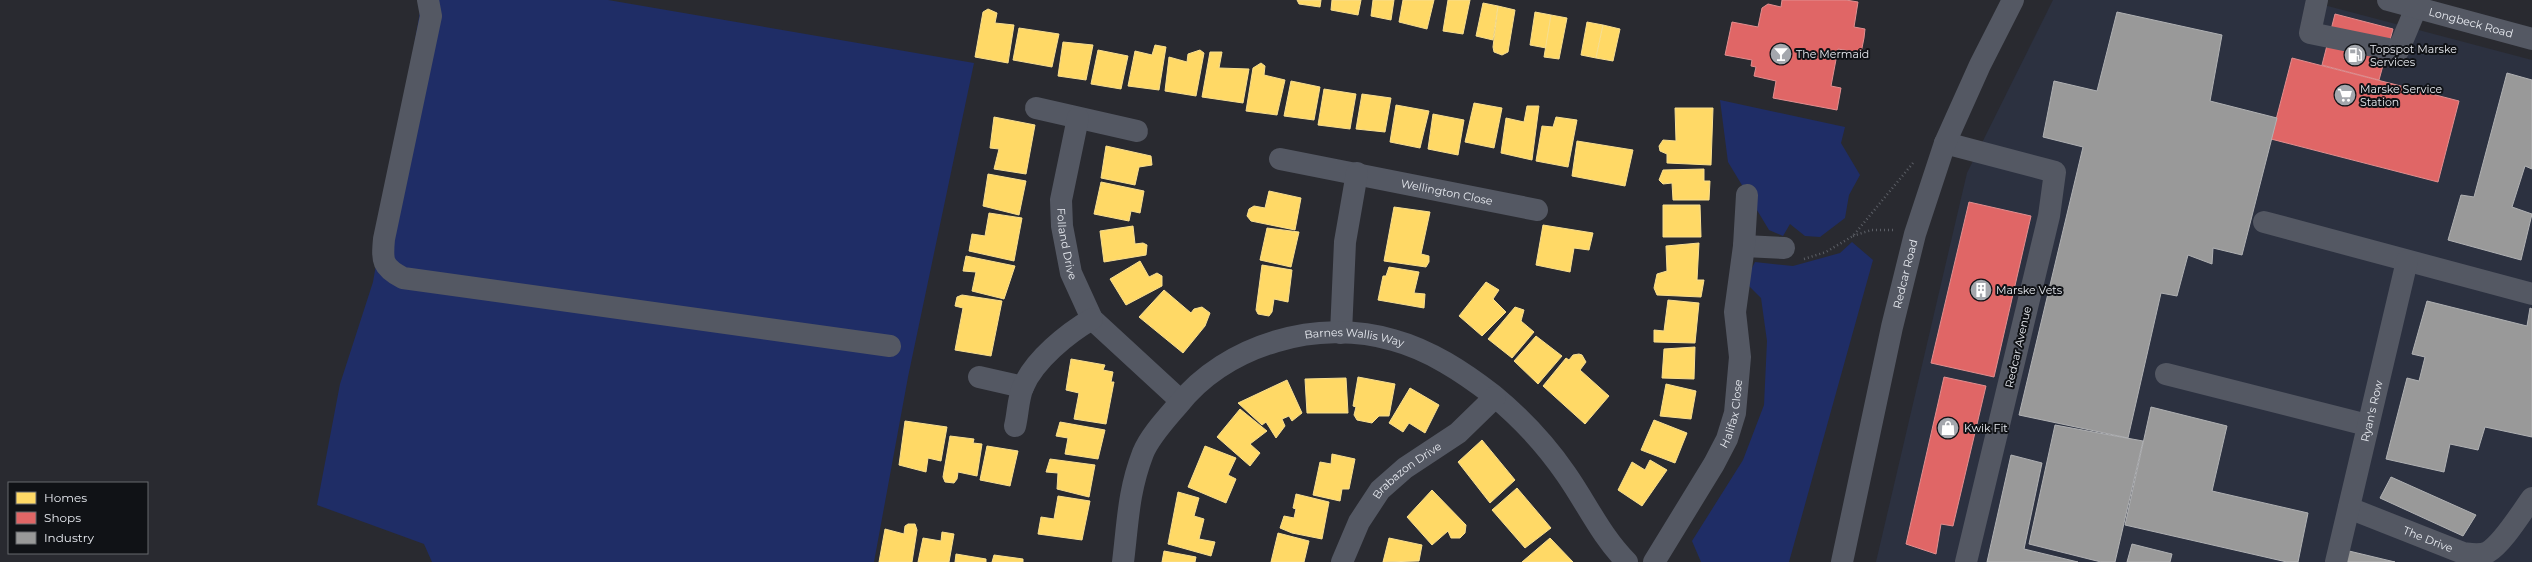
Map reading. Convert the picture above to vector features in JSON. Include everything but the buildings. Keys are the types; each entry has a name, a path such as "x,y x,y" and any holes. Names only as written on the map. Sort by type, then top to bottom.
{"street":[{"path":"428,0 431,16 384,239 382,258 389,271 403,278 890,346"},
{"name":"Redcar Road","path":"1842,562 1882,373 1915,234 1945,143 1980,65 2013,0"},
{"path":"2317,0 2310,33 2398,51 2416,8"},
{"name":"Longbeck Road","path":"2388,0 2532,39"},
{"path":"1036,108 1137,131"},
{"name":"Folland Drive","path":"1078,118 1061,200 1062,226 1071,273 1092,319 1180,401"},
{"name":"Redcar Avenue","path":"1945,143 2055,172 2052,202 1966,562"},
{"name":"Wellington Close","path":"1280,159 1357,173 1537,210"},
{"path":"1341,333 1345,242 1357,173"},
{"name":"Halifax Close","path":"1654,562 1714,464 1727,438 1735,413 1740,357 1735,312 1737,286 1744,246 1747,195"},
{"path":"2264,222 2532,294"},
{"path":"1744,246 1784,248"},
{"name":"Ryan's Row","path":"2336,562 2367,425 2408,261"},
{"path":"1015,426 1023,387 1056,344 1092,319"},
{"name":"Barnes Wallis Way","path":"1123,562 1126,518 1132,486 1144,451 1180,401 1195,385 1224,364 1253,348 1282,340 1341,333 1393,340 1415,348 1439,358 1465,374 1495,397 1544,443 1567,476 1600,531 1627,562"},
{"path":"2166,374 2367,425"},
{"path":"979,378 1023,387"},
{"name":"Brabazon Drive","path":"1342,562 1359,522 1380,490 1405,468 1458,433 1495,397"},
{"name":"The Drive","path":"2349,508 2463,553 2477,555 2487,552 2497,544 2532,498"}],"path":[{"path":"1853,236 1922,152 1945,143"},
{"path":"1784,248 1784,260 1807,259 1826,252 1853,236 1871,230 1894,230 1915,234"}],"shaded area":[{"path":"422,0 608,0 974,63 908,377 874,562 432,562 424,544 317,505 340,384 373,282"},
{"path":"2053,0 2305,0 2532,60 2532,562 1876,562 1967,173"},
{"path":"1720,100 1845,127 1841,143 1860,175 1849,195 1845,218 1820,237 1805,236 1790,224 1783,236 1769,230 1728,162"},
{"path":"1852,242 1873,260 1789,562 1701,562 1692,541 1743,460 1764,405 1767,341 1761,298 1745,282 1755,262 1793,266 1840,253"}],"place":[{"name":"The Mermaid","path":"1781,54"},
{"name":"Topspot Marske Services","path":"2355,55"},
{"name":"Marske Service Station","path":"2345,95"},
{"name":"Marske Vets","path":"1981,290"},
{"name":"Kwik Fit","path":"1948,428"}]}
